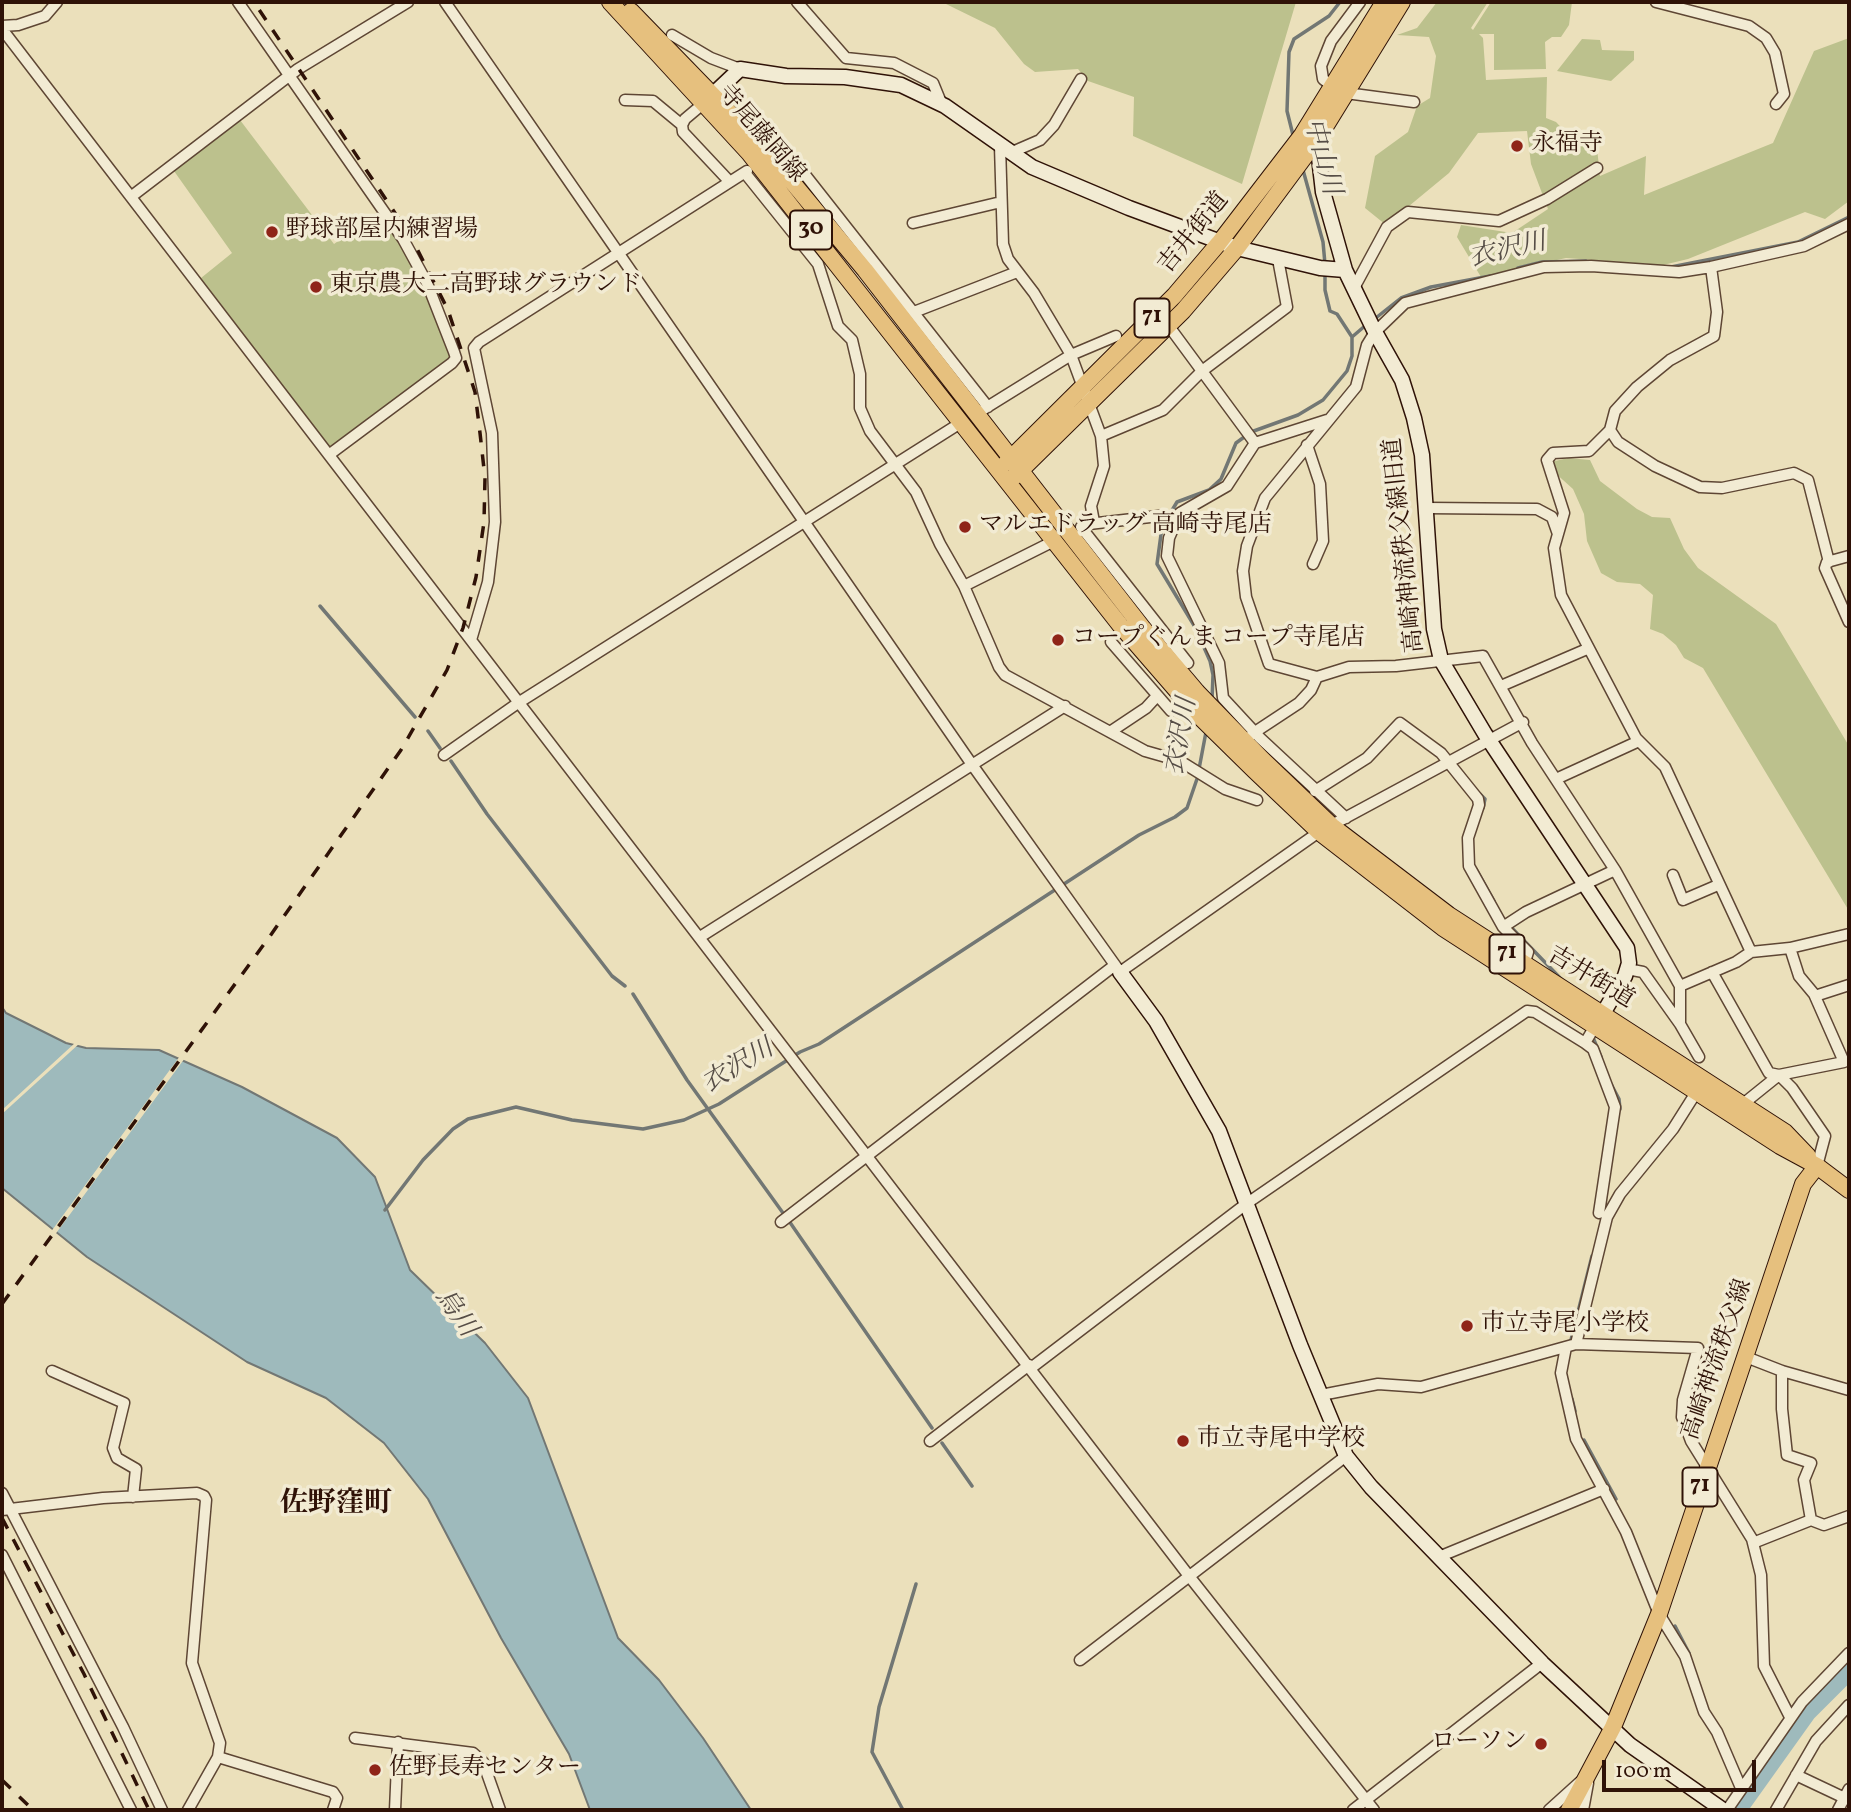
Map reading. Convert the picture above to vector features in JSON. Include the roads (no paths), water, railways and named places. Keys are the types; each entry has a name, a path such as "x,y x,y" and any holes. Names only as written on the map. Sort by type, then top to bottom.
{"main road":[{"name":"寺尾藤岡線","path":"610,2 764,148 865,270 975,414 1017,463"},
{"name":"寺尾藤岡線","path":"620,2 709,98"},
{"name":"71","path":"1309,143 1384,2"},
{"name":"71","path":"1339,90 1402,2"},
{"name":"吉井街道","path":"1009,482 1017,463 1086,394 1174,296 1289,153 1309,143"},
{"name":"吉井街道","path":"1086,394 1168,325 1237,248 1294,173 1309,143"},
{"name":"寺尾藤岡線","path":"975,414 999,469"},
{"name":"71","path":"1017,463 1075,530"},
{"name":"吉井街道","path":"999,469 1017,463"},
{"name":"71","path":"999,469 1054,541"},
{"name":"吉井街道","path":"1075,530 1142,627 1218,715 1443,928 1743,1104 1785,1132 1817,1166"},
{"name":"吉井街道","path":"1054,541 1135,643 1217,735 1438,908 1524,965 1697,1091 1817,1166 1849,1190"},
{"name":"高崎神流秩父線","path":"1572,1809 1613,1727 1659,1614 1706,1467 1746,1357 1803,1184 1817,1166"}],"street":[{"path":"238,2 403,239 445,324 456,358 330,454"},
{"path":"132,196 290,77 408,2"},
{"path":"445,2 973,765 1156,1021 1219,1130 1346,1455 1371,1487 1441,1556 1542,1663 1630,1745 1725,1810 1790,1717 1849,1653"},
{"path":"797,2 846,58 894,63 933,83 942,105"},
{"path":"1360,2 1331,41 1321,66 1323,79 1339,90 1415,102"},
{"path":"1657,2 1749,26 1766,38 1775,53 1784,94 1776,104"},
{"path":"2,27 46,16 50,5"},
{"path":"2,27 1189,1576 1374,1810"},
{"path":"672,35 711,58 740,69 786,76 880,80 919,91 1005,150 1051,176 1219,243 1332,270"},
{"path":"682,125 740,69"},
{"path":"1005,150 1040,140 1054,125 1082,79"},
{"path":"625,100 653,101 682,125 683,132 729,181"},
{"name":"高崎神流秩父線旧道","path":"1309,143 1323,192 1332,270 1354,288 1402,380 1414,418 1422,455 1434,629 1441,660 1490,742 1627,948 1627,968"},
{"path":"781,150 784,148 914,312 975,414"},
{"path":"1005,150 1000,202 1003,244 1017,272 1071,355 1101,436 1104,466 1091,506 1094,522"},
{"path":"1354,288 1387,227 1408,212 1499,221 1547,199 1597,168"},
{"path":"471,639 488,582 495,522 492,433 474,348 746,172 818,264 838,326 852,341 860,374 860,408 870,431 916,492 1005,675 1145,751 1180,761 1210,780 1257,800"},
{"path":"913,223 1000,202"},
{"path":"1680,1024 1680,986 1615,870 1532,743 1483,656 1396,666 1349,667 1317,677 1269,664 1265,659 1246,597 1243,571 1247,546 1265,498 1356,387 1367,345 1375,332 1405,303 1544,267 1591,266 1679,272 1711,267 1804,246 1849,224"},
{"path":"1101,436 1163,410 1202,371 1287,307 1278,259"},
{"path":"1711,267 1717,312 1714,335 1670,360 1637,387 1615,411 1610,430 1589,450 1553,453 1547,460 1564,513 1554,557 1561,595 1587,649 1639,741 1665,767 1751,953"},
{"path":"914,312 1017,272"},
{"path":"1168,325 1255,443"},
{"path":"444,755 518,703 975,414 1071,355 1116,336"},
{"path":"1327,420 1255,443 1227,486 1187,506 1174,523 1167,556 1219,663 1223,698 1253,733 1315,791 1332,825"},
{"path":"1610,430 1618,442 1655,466 1700,487 1722,488 1794,473 1808,480 1829,562"},
{"path":"1307,445 1321,496 1323,541 1313,564"},
{"path":"1427,508 1537,509 1548,513 1558,534"},
{"path":"1174,523 1159,516 1094,522 1075,530 1188,663"},
{"path":"964,586 1054,541"},
{"path":"1848,616 1825,568 1829,562 1849,556"},
{"path":"1111,642 1171,710"},
{"path":"1501,686 1587,649"},
{"path":"1253,733 1299,703 1311,690 1317,677"},
{"path":"1110,732 1146,708 1157,696"},
{"path":"700,937 1065,706"},
{"path":"781,1222 1117,969 1332,825 1450,764 1522,722"},
{"path":"1315,791 1367,758 1400,723 1441,753 1478,799 1479,805 1468,838 1466,856 1503,927 1528,952 1524,965"},
{"path":"1556,779 1639,741"},
{"path":"1503,927 1526,912 1615,870"},
{"path":"1673,874 1683,900 1718,885"},
{"path":"1680,986 1751,953 1790,948 1849,934"},
{"path":"1712,972 1769,1073 1779,1075 1844,1062 1815,996 1799,976 1790,948"},
{"path":"1585,1043 1627,968 1643,972 1699,1056"},
{"path":"1815,996 1849,985"},
{"path":"930,1441 1246,1204 1527,1011 1535,1012 1593,1049 1615,1107 1599,1213"},
{"path":"1743,1104 1779,1075"},
{"path":"1779,1075 1792,1088 1825,1136 1817,1166"},
{"path":"1697,1091 1673,1129 1620,1194 1608,1217 1561,1373 1576,1439 1626,1532 1659,1614 1685,1656 1704,1712 1717,1732 1741,1788"},
{"path":"1321,1395 1378,1384 1421,1387 1571,1346 1698,1348 1683,1400 1682,1417 1706,1467 1753,1543 1761,1575 1764,1666 1790,1717"},
{"path":"1746,1357 1782,1371 1849,1390"},
{"path":"52,1371 124,1403 113,1448 117,1458 136,1469 133,1497"},
{"path":"1782,1371 1782,1409 1787,1455 1811,1463 1804,1480 1811,1520"},
{"path":"1080,1660 1346,1455"},
{"path":"1441,1556 1604,1489"},
{"path":"2,1493 6,1509 162,1810"},
{"path":"6,1509 197,1493 206,1500 191,1663 220,1743 218,1757 188,1810"},
{"path":"1753,1543 1811,1520 1824,1525 1849,1516"},
{"path":"2,1555 131,1810"},
{"path":"1353,1810 1542,1663"},
{"path":"1776,1810 1816,1741 1849,1705"},
{"path":"355,1738 473,1753 483,1762 500,1810"},
{"path":"394,1810 398,1742"},
{"path":"218,1757 333,1792 337,1798 333,1810"},
{"path":"1549,1810 1590,1774"},
{"path":"1796,1775 1847,1796 1838,1810"}],"water":[{"name":"烏川","path":"2,1007 6,1013 66,1043 86,1048 159,1050 242,1087 337,1138 375,1177 410,1270 485,1343 528,1398 618,1638 659,1680 703,1738 751,1810 590,1810 569,1754 501,1638 428,1499 384,1443 326,1398 247,1362 87,1257 2,1188"}],"waterway":[{"name":"中山川","path":"1294,139 1287,111 1289,52 1294,39 1329,16 1340,2"},
{"name":"中山川","path":"1303,170 1323,242 1325,264"},
{"name":"衣沢川","path":"1671,267 1798,242 1849,217"},
{"name":"衣沢川","path":"1518,268 1542,262 1586,261"},
{"name":"中山川","path":"1325,272 1325,290 1330,311 1337,314 1352,337"},
{"name":"衣沢川","path":"1372,321 1401,298 1431,287 1490,276"},
{"name":"衣沢川","path":"1352,337 1366,325"},
{"name":"衣沢川","path":"1212,700 1213,675 1210,661 1195,627 1157,564 1162,527 1177,502 1209,490 1221,479 1236,443 1251,432 1298,415 1323,400 1347,371 1352,356 1352,337"},
{"path":"320,606 415,717"},
{"path":"428,731 440,748"},
{"name":"衣沢川","path":"1199,769 1206,732"},
{"path":"451,761 487,814 612,976 625,986"},
{"name":"衣沢川","path":"385,1210 423,1160 453,1129 468,1119 516,1107 572,1120 643,1129 684,1120 719,1104 800,1052 819,1044 1139,835 1175,817 1187,808 1198,776"},
{"path":"1480,794 1485,799 1483,808"},
{"path":"1476,869 1494,901"},
{"path":"1509,925 1564,982"},
{"path":"633,994 687,1080 783,1213"},
{"path":"1592,1035 1601,1057"},
{"path":"1611,1084 1619,1099 1620,1109"},
{"path":"789,1221 932,1428"},
{"path":"1570,1344 1592,1256"},
{"path":"1572,1399 1575,1411"},
{"path":"1584,1440 1616,1499"},
{"path":"942,1443 972,1486"},
{"path":"903,1810 872,1752 879,1707 916,1584"},
{"path":"1675,1626 1689,1653"},
{"path":"1737,1810 1807,1712 1849,1670"}],"railway":[{"path":"2,1304 270,936 401,750 447,670 463,628 476,577 484,522 485,478 475,392 448,310 411,237 254,2"},
{"path":"2,1518 84,1674 149,1810"},
{"path":"2,1780 33,1810"}],"place":[{"name":"永福寺","path":"1517,146"},
{"name":"野球部屋内練習場","path":"272,232"},
{"name":"東京農大二高野球グラウンド","path":"316,287"},
{"name":"マルエドラッグ 高崎寺尾店","path":"965,527"},
{"name":"コープぐんま コープ寺尾店","path":"1058,640"},
{"name":"市立寺尾小学校","path":"1467,1326"},
{"name":"市立寺尾中学校","path":"1183,1441"},
{"name":"ローソン","path":"1541,1744"},
{"name":"佐野長寿センター","path":"375,1770"}],"district":[{"name":"佐野窪町","path":"336,1506"}]}
